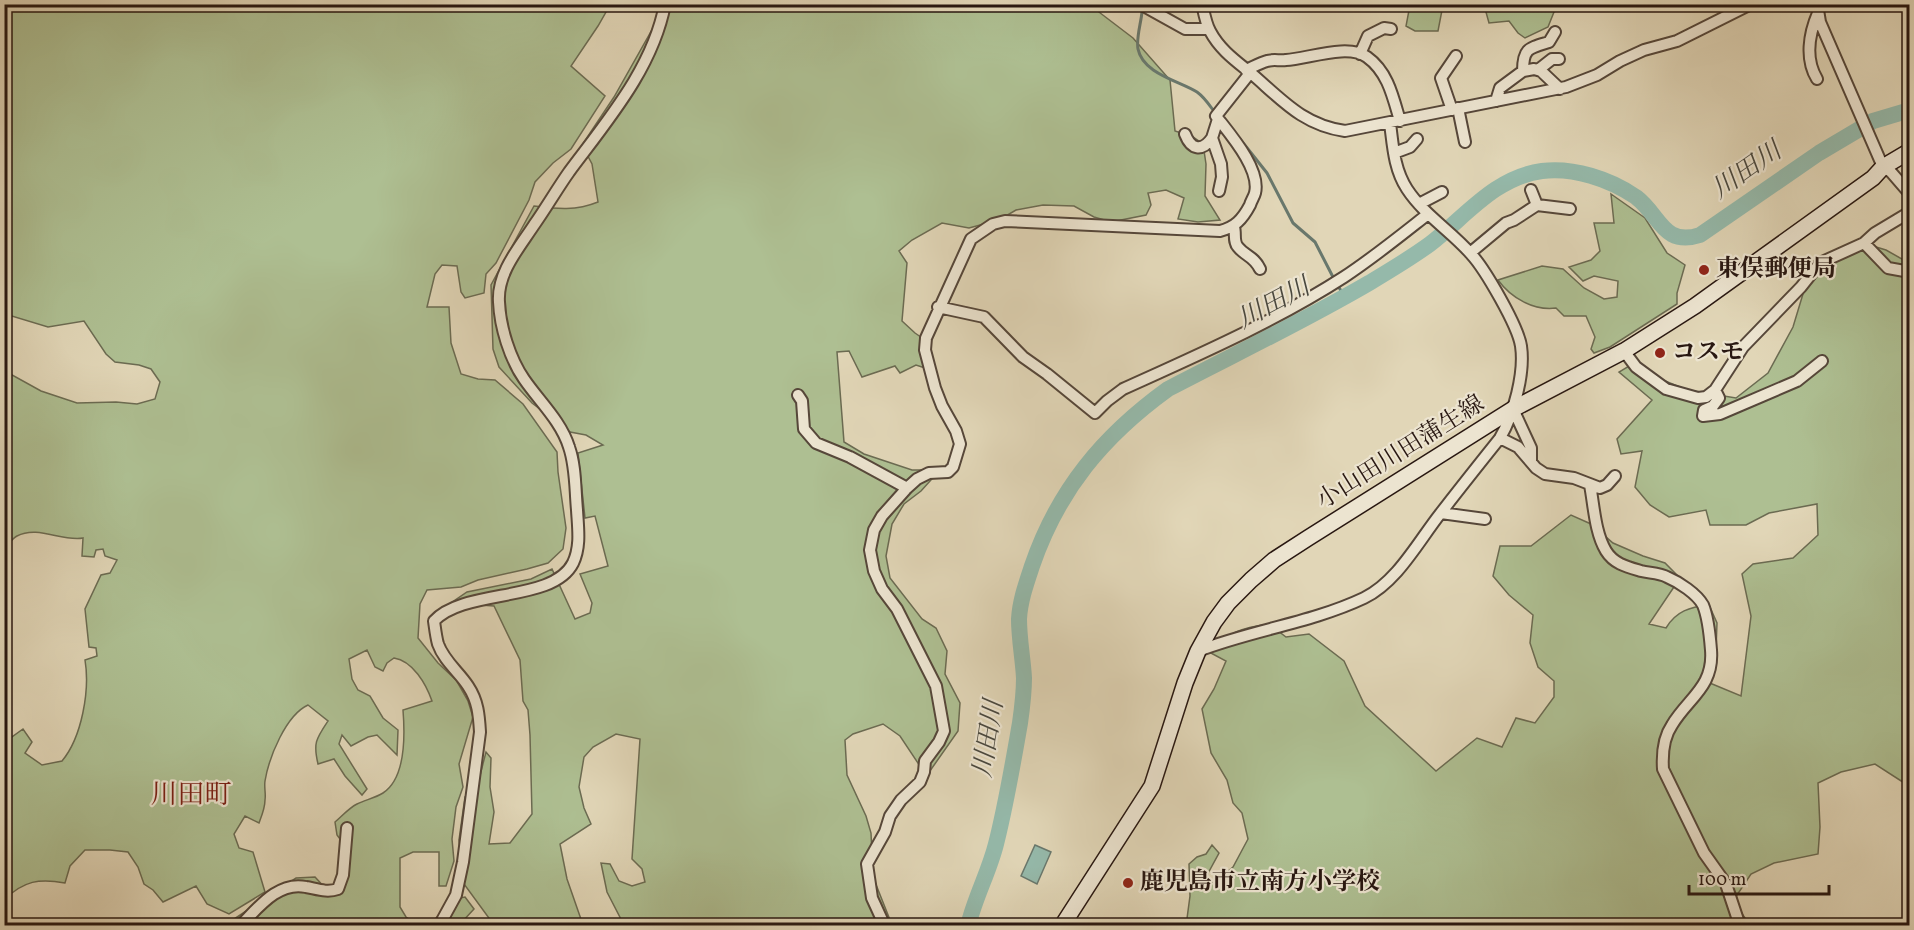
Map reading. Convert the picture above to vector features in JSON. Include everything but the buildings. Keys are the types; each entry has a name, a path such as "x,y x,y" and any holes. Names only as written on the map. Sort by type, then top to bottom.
{"main road":[{"name":"小山田川田蒲生線","path":"1062,926 1152,786 1185,683 1198,651 1214,622 1238,592 1274,560 1513,409 1624,351 1704,299 1873,178 1883,167 1910,151"}],"street":[{"path":"439,926 456,895 463,862 480,732 479,710 475,699 468,686 441,651 434,621 447,610 463,604 518,593 564,576 572,565 577,551 579,534 574,471 569,447 553,416 523,379 513,361 499,302 501,285 508,265 568,173 623,99 661,28 665,4"},
{"path":"1140,4 1185,29 1208,29"},
{"path":"1202,4 1208,29 1218,44 1278,99 1308,120 1327,129 1345,131 1560,89 1597,75 1644,50 1677,41 1751,4"},
{"path":"1816,79 1809,60 1812,26 1817,9"},
{"path":"1817,9 1820,22 1883,167 1891,171 1910,194"},
{"path":"1360,54 1368,36 1384,28 1391,29"},
{"path":"1523,71 1523,57 1530,48 1550,42 1556,32"},
{"path":"887,926 872,898 867,864 885,832 890,816 901,800 920,782 925,761 939,742 944,730 936,686 897,609 882,590 874,571 870,550 874,530 882,516 907,488 917,479 929,473 948,472 953,467 960,444 956,431 942,406 925,350 926,338 971,239 993,224 1005,221 1220,231 1234,227 1247,210 1256,192 1255,177 1249,162 1215,116 1248,71 1269,60 1287,60 1309,55 1354,51 1366,56 1382,71 1389,84 1395,122 1394,153 1398,173 1407,190 1430,216 1470,252 1491,281 1521,342 1522,359 1513,409 1500,438 1398,569 1378,589 1366,597 1328,613 1229,639 1198,651"},
{"path":"1456,56 1441,78 1455,109 1465,142"},
{"path":"1538,70 1552,59 1559,59"},
{"path":"1496,101 1500,88 1523,71 1541,70 1560,89"},
{"path":"1185,134 1193,146 1200,148 1206,146 1212,138 1218,119"},
{"path":"1212,138 1221,164 1222,177 1218,191"},
{"path":"1394,153 1410,147 1417,139"},
{"path":"1531,190 1537,205"},
{"path":"1419,204 1442,192"},
{"path":"1470,252 1506,223 1537,205 1570,209"},
{"path":"1624,351 1636,367 1666,389 1698,398 1706,397 1715,390 1743,346 1820,263 1864,243 1875,233 1910,212"},
{"path":"939,307 984,317 1023,357 1095,413 1123,389 1253,329 1342,279 1430,216"},
{"path":"1234,227 1238,247 1251,256 1260,269"},
{"path":"1864,243 1888,268 1910,272"},
{"path":"1715,390 1719,398 1713,406 1704,410 1703,416 1720,414 1797,381 1822,361"},
{"path":"798,395 802,401 804,429 816,443 850,457 907,488"},
{"path":"1513,409 1531,448 1532,462"},
{"path":"1500,438 1518,447 1536,468 1545,474 1574,478 1600,488 1607,485 1615,476"},
{"path":"1590,485 1600,538 1614,561 1626,567 1667,577 1697,597 1704,607 1711,652 1708,672 1704,685 1672,724 1662,754 1663,769 1704,854 1726,885 1740,926"},
{"path":"1441,513 1485,519"},
{"path":"240,926 267,899 283,889 304,886 327,891 338,889 343,875 346,828"}],"shaded area":[{"path":"1484,4 1565,5 1554,12 1548,27 1525,38 1509,21 1489,23"},
{"path":"5,5 610,5 571,66 605,96 571,149 553,163 535,182 529,200 496,263 486,274 484,293 465,298 461,292 457,266 442,265 435,274 427,307 449,307 451,343 461,374 478,379 495,380 523,404 557,452 566,528 563,549 548,563 478,580 461,587 427,590 420,604 418,638 438,663 456,680 468,701 473,717 459,764 463,787 456,807 452,839 454,861 446,886 439,886 439,852 413,852 400,858 400,907 415,925 225,925 296,878 315,877 328,891 338,889 346,847 337,835 335,822 354,806 383,793 396,777 404,743 403,710 432,701 413,668 394,658 387,663 383,671 375,667 367,650 349,659 352,679 358,690 370,696 383,718 398,730 397,755 377,735 351,746 342,735 339,744 367,789 362,795 334,759 318,764 317,741 328,721 308,705 300,710 286,727 270,760 265,781 264,806 259,823 245,816 234,834 239,848 253,852 265,892 229,914 207,904 196,886 163,902 153,890 144,884 138,867 128,852 85,850 70,866 65,883 32,882 19,888 5,899 5,742 23,729 32,742 25,753 42,765 62,761 69,751 83,713 86,685 85,660 97,656 96,648 89,647 85,609 101,575 110,573 117,560 105,556 103,549 96,550 94,557 82,556 83,538 75,539 33,532 17,536 6,546 5,565 5,371 41,391 77,403 137,404 155,399 160,382 151,369 115,362 106,354 84,321 48,327 5,314"},
{"path":"666,5 1091,5 1133,38 1170,80 1175,131 1193,137 1203,144 1206,164 1205,196 1220,220 1198,222 1178,219 1184,198 1166,190 1148,193 1151,205 1146,215 1111,222 1094,217 1074,206 1043,205 1016,210 999,220 969,228 942,223 912,240 899,251 907,263 902,321 928,342 925,368 916,365 900,373 895,366 862,377 849,351 837,352 844,442 864,454 912,470 940,470 921,491 904,504 892,524 886,556 890,578 922,619 936,628 947,651 945,674 960,703 958,731 925,778 900,736 883,724 853,734 845,740 847,775 866,816 871,833 873,877 892,925 624,925 607,892 601,863 610,864 619,881 632,886 645,882 642,869 632,859 640,739 616,734 593,747 584,757 579,787 591,824 560,844 567,879 583,925 494,925 464,884 459,840 465,797 475,795 486,752 491,758 490,787 494,812 489,844 510,843 532,814 530,735 528,710 523,701 520,660 494,606 451,603 467,592 531,579 552,569 575,619 590,613 592,603 580,574 608,566 595,516 585,518 578,453 603,445 586,435 570,432 532,403 499,367 493,349 491,285 534,206 582,207 598,202 592,164 582,145 614,97"},
{"path":"1410,5 1443,5 1438,31 1415,31 1406,26"},
{"path":"1611,194 1645,218 1667,253 1685,265 1677,293 1677,304 1610,347 1594,353 1591,349 1595,337 1586,316 1564,316 1556,308 1531,305 1516,298 1498,280 1542,266 1563,269 1584,288 1604,299 1617,297 1618,281 1594,276 1583,281 1569,267 1591,260 1600,251 1594,223 1614,223"},
{"path":"1866,244 1886,250 1909,263 1909,786 1875,764 1841,772 1818,783 1820,827 1818,854 1774,863 1751,874 1733,901 1750,925 1186,926 1190,896 1189,864 1197,857 1206,854 1212,845 1219,853 1206,877 1214,883 1233,867 1248,839 1242,813 1233,803 1227,780 1211,753 1202,709 1226,661 1209,652 1236,632 1269,624 1286,637 1309,634 1344,661 1365,706 1436,771 1477,738 1502,747 1516,718 1535,723 1554,697 1554,681 1538,667 1530,643 1533,615 1509,595 1493,576 1500,546 1531,546 1571,515 1591,524 1613,543 1665,563 1680,578 1649,624 1666,628 1684,611 1709,605 1717,623 1716,650 1705,681 1741,696 1751,616 1742,574 1753,564 1793,558 1818,535 1817,504 1769,513 1746,525 1710,525 1706,510 1669,517 1650,505 1635,487 1642,451 1621,454 1617,439 1652,400 1619,372 1629,366 1687,390 1736,398 1768,373 1793,327 1806,284 1844,248"},
{"path":"1035,845 1051,852 1037,884 1021,876"},
{"path":"465,897 474,909 462,922 465,925 429,926 449,900"}],"waterway":[{"path":"1142,12 1138,35 1138,49 1141,58 1154,71 1197,92 1213,110"},
{"name":"川田川","path":"968,926 996,844 1015,753 1024,684 1020,612 1032,566 1055,513 1069,489 1085,467 1123,426 1168,389 1320,311 1392,269 1430,244 1482,200 1510,181 1525,175 1554,170 1591,176 1615,185 1636,197 1670,233 1688,238 1700,235 1819,153 1873,121 1910,110"},
{"path":"1240,139 1267,173 1293,223 1315,242 1334,279"},
{"path":"1337,284 1344,296"}],"place":[{"name":"東俣郵便局","path":"1704,270"},
{"name":"コスモ","path":"1660,353"},
{"name":"鹿児島市立南方小学校","path":"1128,883"}],"district":[{"name":"川田町","path":"191,796"}]}
